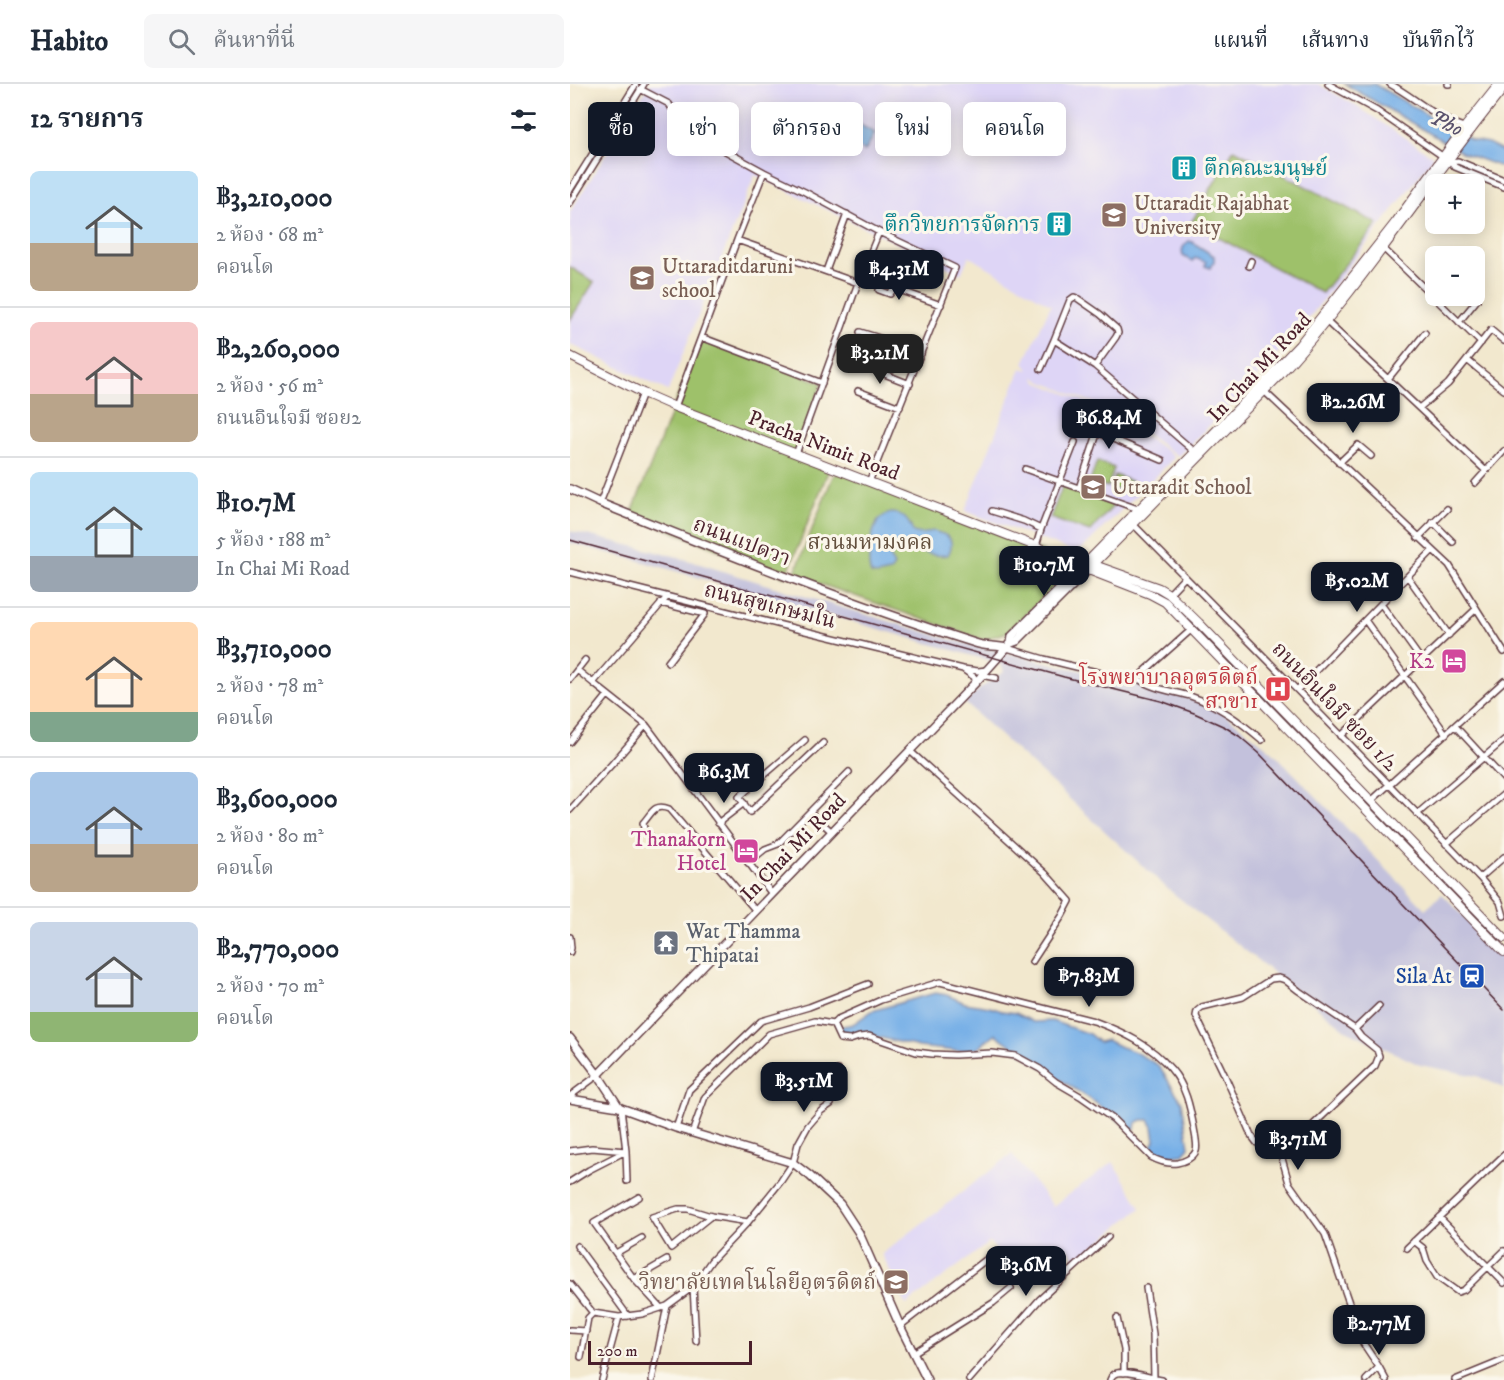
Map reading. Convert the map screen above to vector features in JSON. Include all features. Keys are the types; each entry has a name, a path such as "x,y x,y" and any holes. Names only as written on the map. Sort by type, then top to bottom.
{"main road":[{"name":"In Chai Mi Road","path":"1087,566 1262,389 1304,350 1384,249 1440,173 1499,84"},
{"name":"In Chai Mi Road","path":"1467,130 1504,88"},
{"name":"In Chai Mi Road","path":"1262,389 1395,223 1449,160"},
{"name":"Pracha Nimit Road","path":"570,356 675,407 1087,566"},
{"name":"In Chai Mi Road","path":"1087,566 1133,524 1141,512"},
{"path":"1087,566 1159,588 1169,594 1504,938"},
{"path":"1087,566 1160,598 1504,952"},
{"path":"1457,903 1464,897"}],"street":[{"path":"1328,84 1377,111 1449,160 1504,187"},
{"path":"1390,84 1443,119 1467,130"},
{"path":"640,86 669,104 685,129 879,232 955,268 869,482"},
{"path":"570,189 640,86"},
{"path":"570,203 640,86"},
{"path":"1449,160 1458,161 1504,180"},
{"path":"675,407 764,172"},
{"path":"826,271 847,214"},
{"path":"796,454 858,283 879,232"},
{"path":"737,240 858,283"},
{"path":"1384,249 1425,285"},
{"path":"893,280 884,279 879,290 890,294 894,288 893,280 896,274 915,276"},
{"path":"894,288 941,305"},
{"path":"1041,369 1070,300 1074,297 1100,314 1117,329 1116,337 1095,366"},
{"path":"1446,306 1481,343"},
{"path":"1459,322 1472,306"},
{"path":"1326,321 1486,471"},
{"path":"1419,408 1448,384 1491,330 1504,341"},
{"path":"860,332 921,354"},
{"path":"1388,379 1425,333"},
{"path":"701,337 822,383"},
{"path":"1054,340 1095,366 1198,454"},
{"path":"1467,360 1504,390"},
{"path":"859,364 910,384"},
{"path":"1262,389 1449,566 1504,652"},
{"path":"858,391 900,407"},
{"path":"600,503 643,393"},
{"path":"1079,488 1099,433 1162,460"},
{"path":"1036,546 1075,442"},
{"path":"1339,463 1358,445 1371,456"},
{"path":"1475,483 1504,451"},
{"path":"1025,469 1141,512"},
{"name":"ถนนแปดวา","path":"570,489 786,577 979,644 996,646"},
{"path":"1418,538 1447,509"},
{"path":"992,511 1041,529"},
{"path":"1433,522 1453,542"},
{"name":"ถนนอินใจมี ซอย 1/2","path":"1133,524 1480,878 1500,902 1504,916"},
{"path":"1297,690 1432,551"},
{"name":"In Chai Mi Road","path":"598,1075 1087,566"},
{"name":"ถนนสุขเกษมใน","path":"570,572 985,673 996,678"},
{"path":"1169,594 1185,577"},
{"path":"1408,577 1449,635"},
{"path":"593,683 667,597"},
{"path":"662,603 705,614 668,662"},
{"path":"1381,604 1422,660"},
{"path":"1341,736 1476,609"},
{"path":"1365,620 1446,734"},
{"path":"996,646 1009,646 1129,680 1137,678 1192,630"},
{"path":"996,646 1001,656"},
{"path":"570,679 585,660"},
{"path":"963,669 974,677 976,682"},
{"path":"577,670 646,725 772,894"},
{"path":"1137,678 1145,684 1191,697 1221,709 1262,740"},
{"path":"1371,801 1504,681"},
{"path":"570,742 607,696"},
{"path":"570,810 646,725"},
{"path":"1455,726 1504,779"},
{"path":"805,740 739,797 750,812 823,743"},
{"path":"1417,814 1504,740"},
{"path":"910,751 1045,873 1070,901 1032,962"},
{"path":"748,863 765,849 778,844 849,772"},
{"path":"1446,844 1504,794"},
{"path":"718,823 744,803"},
{"path":"655,844 644,829 644,823 660,806 669,809 756,911"},
{"path":"810,812 832,832"},
{"path":"1480,878 1504,857"},
{"path":"570,937 572,948 570,952"},
{"path":"1279,978 1355,1029 1377,1050 1379,1056 1375,1066 1293,1144 1280,1148 1272,1144 1261,1145 1251,1135 1196,1016 1197,1011 1202,1007 1243,997 1264,982 1279,978"},
{"path":"940,982 1094,1021 1142,1043 1172,1069 1189,1103 1196,1151 1191,1158 1180,1163 1158,1161 1151,1157 1113,1119 1040,1069 1016,1056 992,1053 932,1054 916,1052 869,1036 850,1040 840,1039 833,1024 838,1019 881,1000 940,982"},
{"path":"676,1128 689,1090 760,1021 809,1007 868,984"},
{"path":"1355,1029 1379,1006"},
{"path":"692,1133 705,1097 769,1034 815,1021 833,1024"},
{"path":"570,1038 620,1108 626,1151 627,1181"},
{"path":"581,1357 588,1318 593,1314 619,1317 642,1314 664,1307 693,1287 711,1261 748,1222 781,1181 793,1163 798,1144 808,1126 821,1111 831,1104 836,1095 838,1070"},
{"path":"570,1097 598,1075"},
{"path":"570,1097 620,1108 676,1128 793,1163 810,1176 840,1204 859,1233 900,1326 927,1380"},
{"path":"570,1151 591,1148 626,1151"},
{"path":"1280,1148 1289,1183 1325,1234 1364,1343 1386,1380"},
{"path":"570,1182 626,1151"},
{"path":"1407,1248 1504,1155"},
{"path":"639,1197 594,1223 634,1279 664,1307"},
{"path":"711,1216 671,1248 652,1217 678,1209 688,1209 711,1216 748,1222"},
{"path":"1438,1217 1504,1283"},
{"path":"969,1380 1040,1299 1108,1237"},
{"path":"616,1253 642,1238"},
{"path":"1414,1241 1424,1248 1437,1277 1458,1292 1464,1290 1504,1251"},
{"path":"577,1246 628,1316"},
{"path":"900,1326 992,1255"},
{"path":"634,1279 667,1260"},
{"path":"570,1284 593,1314"},
{"path":"693,1287 696,1341"},
{"path":"913,1353 993,1303 1011,1288"},
{"path":"1146,1288 1153,1334 1154,1378"},
{"path":"652,1380 664,1307"},
{"path":"602,1380 619,1317"},
{"path":"1117,1318 1124,1350 1124,1373"},
{"path":"570,1330 586,1331"},
{"path":"1455,1380 1504,1359"},
{"path":"1366,1380 1379,1367"},
{"path":"1110,1380 1115,1374 1124,1373 1162,1380"}],"shaded area":[{"name":"Uttaradit Rajabhat University","path":"650,84 1318,84 1355,105 1434,157 1313,313 1240,396 1178,456 1117,414 1040,381 1034,376 1037,382 1102,408 1116,416 1175,457 1083,548 1072,551 965,511 1021,368 1029,370 1024,363 1051,305 969,256 961,274 755,175 668,391 570,344 570,212 605,156 655,156 655,102 639,102"},
{"path":"570,531 674,556 953,640 1158,689 1195,700 1222,712 1272,751 1425,909 1442,894 1504,957 1504,1088 1477,1076 1420,1065 1346,1030 1169,890 965,703 1004,672 1001,664 570,543"},
{"path":"1012,1154 1053,1206 1113,1162 1141,1208 1077,1260 1066,1247 1027,1291 990,1242 906,1305 882,1254"}],"green space":[{"path":"1234,149 1378,224 1322,293 1191,223"},
{"path":"570,267 594,282 570,320"},
{"path":"701,337 822,383 796,454 830,467 786,577 631,515"},
{"path":"1097,461 1114,468 1108,487 1090,481"},
{"name":"สวนมหามงคล","path":"841,471 968,519 1081,568 1062,578 1008,632 983,640 794,575 833,476"},
{"path":"1115,475 1135,483 1131,494 1111,487"},
{"path":"1063,485 1114,505 1090,532 1050,518"}],"water":[{"path":"1345,84 1376,85 1472,141 1488,144 1504,152 1504,168 1463,153"},
{"path":"863,127 875,133 865,151 863,150"},
{"path":"1189,241 1214,256 1211,268 1205,266 1206,262 1195,258 1192,261 1183,256 1183,248"},
{"path":"890,513 899,514 905,518 913,532 922,534 934,531 949,538 951,548 948,555 934,555 893,543 889,554 894,566 890,572 871,574 869,555 873,532 879,520"},
{"path":"935,993 947,995 965,1003 1016,1013 1033,1022 1052,1021 1089,1034 1099,1042 1107,1040 1158,1065 1182,1102 1189,1147 1183,1154 1165,1157 1158,1155 1150,1148 1155,1141 1153,1127 1149,1120 1136,1123 1133,1130 1127,1127 1092,1100 995,1034 975,1050 956,1051 919,1047 865,1034 842,1034 839,1027 853,1024 872,1011"}],"railway":[{"path":"570,540 1064,677 1161,701 1225,727 1259,753 1504,1010"}],"place":[{"name":"ตึกคณะมนุษย์","path":"1184,168"},
{"name":"Uttaradit Rajabhat University","path":"1114,215"},
{"name":"ตึกวิทยการจัดการ","path":"1059,224"},
{"name":"Uttaraditdaruni school","path":"642,278"},
{"name":"Uttaradit School","path":"1093,487"},
{"name":"K2","path":"1454,661"},
{"name":"โรงพยาบาลอุตรดิตถ์ สาขา1","path":"1278,689"},
{"name":"Thanakorn Hotel","path":"746,851"},
{"name":"Wat Thamma Thipatai","path":"666,943"},
{"name":"Sila At","path":"1472,976"},
{"name":"วิทยาลัยเทคโนโลยีอุตรดิตถ์","path":"896,1282"}],"water label":[{"name":"Pho","path":"1447,122"}]}
